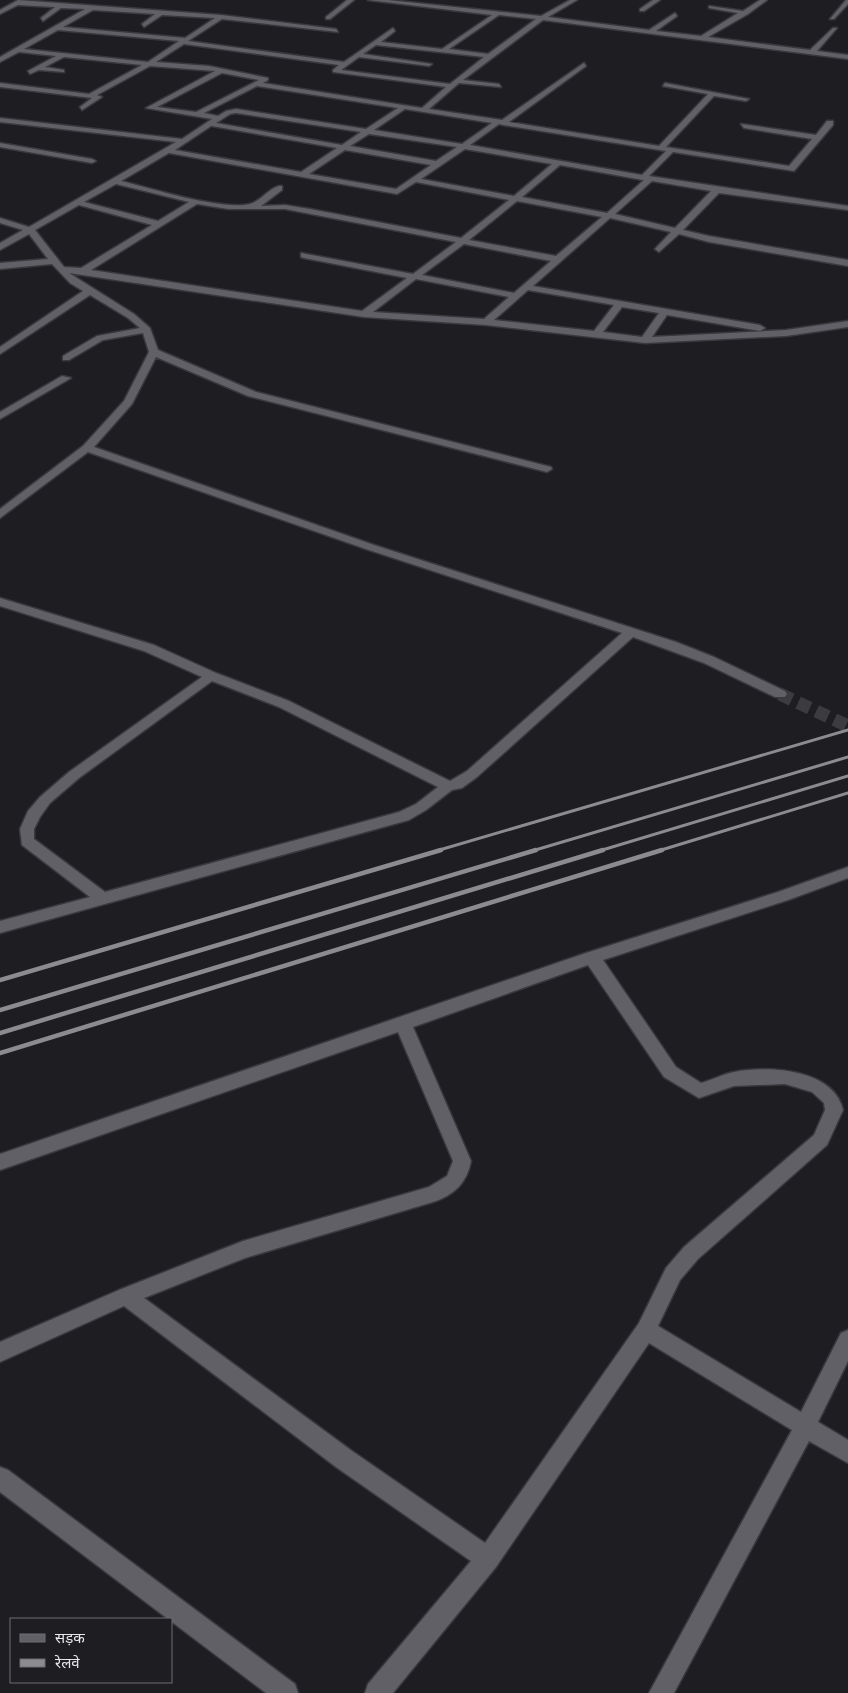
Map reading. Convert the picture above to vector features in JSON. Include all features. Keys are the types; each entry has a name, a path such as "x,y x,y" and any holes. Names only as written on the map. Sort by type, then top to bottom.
{"street":[{"path":"328,18 351,0"},
{"path":"371,0 542,18 848,57"},
{"path":"414,5 422,0"},
{"path":"423,110 521,30 574,0"},
{"path":"642,10 657,0"},
{"path":"720,0 711,7 746,13"},
{"path":"703,38 746,13 764,0"},
{"path":"832,18 848,1"},
{"path":"0,12 19,2 221,17 336,32"},
{"path":"454,8 461,4"},
{"path":"43,19 60,6"},
{"path":"142,12 149,6"},
{"path":"0,60 92,8"},
{"path":"144,25 161,13"},
{"path":"443,51 498,13"},
{"path":"651,32 675,14"},
{"path":"90,96 149,64 221,17"},
{"path":"486,21 495,22"},
{"path":"58,28 184,41 345,64"},
{"path":"812,52 835,29"},
{"path":"394,30 335,71 405,80 499,86"},
{"path":"375,43 443,51 453,55 490,56"},
{"path":"18,50 222,70 266,78 197,114"},
{"path":"30,72 63,55"},
{"path":"358,55 429,64 421,69"},
{"path":"168,151 398,192 584,65"},
{"path":"38,68 62,70"},
{"path":"219,118 150,108 222,70"},
{"path":"405,80 413,74"},
{"path":"256,84 791,169 830,124"},
{"path":"0,85 99,97 82,108"},
{"path":"665,85 746,98"},
{"path":"661,148 713,93"},
{"path":"302,175 404,107"},
{"path":"2,246 75,202 116,182 212,124 228,112 244,111 463,146 717,190 848,208"},
{"path":"1,121 183,141"},
{"path":"212,124 345,146 438,164"},
{"path":"744,126 818,138"},
{"path":"0,145 92,161"},
{"path":"486,322 646,178 671,150"},
{"path":"364,314 463,241 558,163"},
{"path":"415,180 676,230 709,239 848,263"},
{"path":"116,182 235,208 253,206 260,208 285,207 556,259"},
{"path":"253,206 279,188"},
{"path":"659,249 717,190"},
{"path":"82,271 197,201"},
{"path":"75,202 158,224"},
{"path":"0,220 31,230 58,266 88,292 131,316 147,330 154,352 128,402 87,448 0,515"},
{"path":"304,255 414,278 515,296"},
{"path":"0,266 58,266 364,314 486,322 645,340 786,333 848,324"},
{"path":"525,287 786,333"},
{"path":"0,351 88,292"},
{"path":"596,334 620,304"},
{"path":"645,340 665,311"},
{"path":"66,358 100,338 147,330"},
{"path":"154,352 252,394 547,469"},
{"path":"0,416 66,378"},
{"path":"87,448 370,547 631,632 709,660 780,694"},
{"path":"0,602 149,648 211,676 284,704 448,786"},
{"path":"0,928 102,898 404,816 421,808 448,786 457,785 472,774 631,632"},
{"path":"102,898 27,841 27,829 33,815 45,800 74,775 211,676"},
{"path":"0,1162 592,957 783,896 848,872"},
{"path":"377,1693 488,1559 646,1330 674,1274 691,1253 821,1140 834,1110 832,1100 818,1087 785,1077 734,1079 700,1091 692,1086 670,1072 592,957"},
{"path":"0,1352 126,1296 243,1250 433,1194 450,1186 460,1174 462,1161 403,1024"},
{"path":"126,1296 344,1459 488,1559"},
{"path":"646,1330 848,1452"},
{"path":"661,1693 783,1471 804,1424 848,1340"},
{"path":"0,1478 286,1693"}],"tunnel":[{"path":"780,694 848,726"}],"railway":[{"path":"436,851 848,730"},
{"path":"532,851 848,757"},
{"path":"599,851 848,776"},
{"path":"658,851 848,793"},
{"path":"0,980 441,850"},
{"path":"0,1010 536,850"},
{"path":"0,1033 603,850"},
{"path":"0,1053 662,850"}]}
